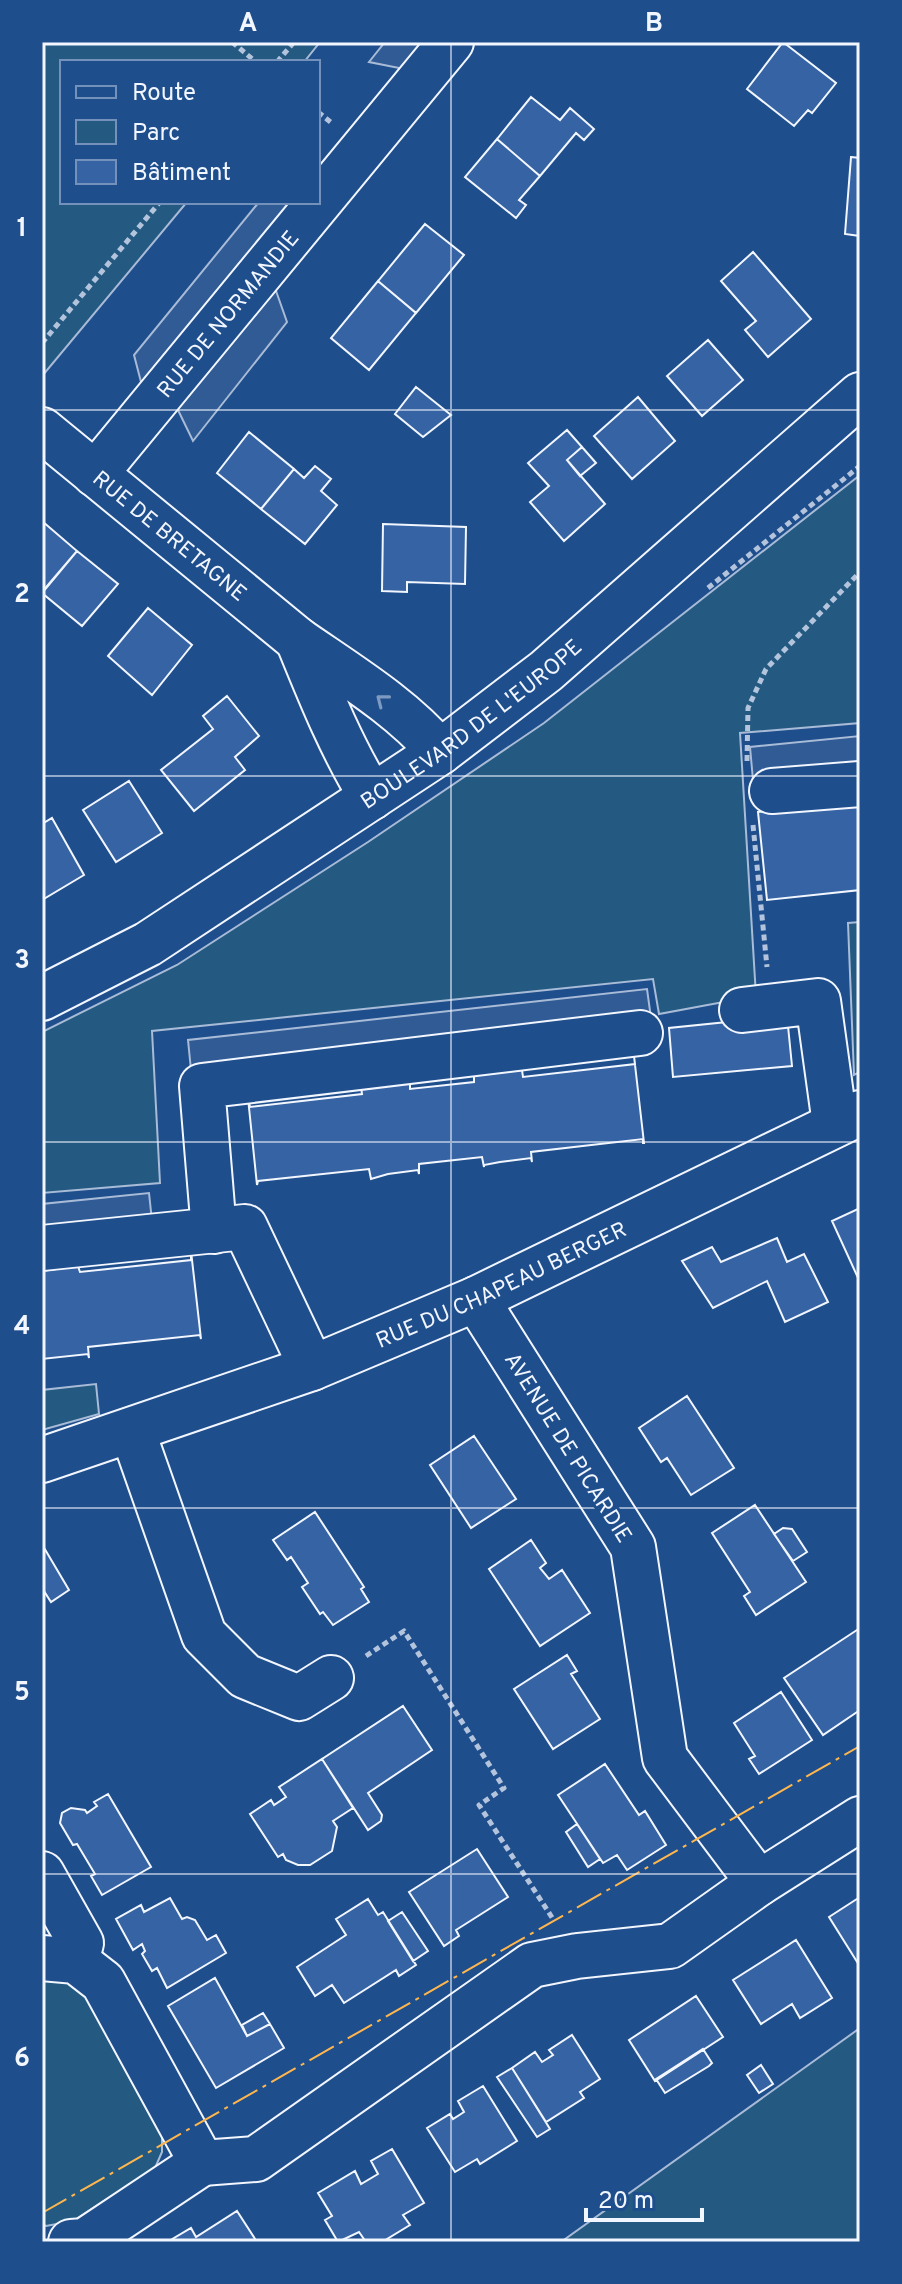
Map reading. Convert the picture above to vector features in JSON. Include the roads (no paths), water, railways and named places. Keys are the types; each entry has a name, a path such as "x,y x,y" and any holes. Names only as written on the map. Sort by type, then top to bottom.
{"street":[{"name":"RUE DE NORMANDIE","path":"320,201 451,42"},
{"name":"RUE DE NORMANDIE","path":"95,474 318,204"},
{"name":"BOULEVARD DE L'EUROPE","path":"42,998 148,944 440,752 546,671 860,395"},
{"name":"RUE DE BRETAGNE","path":"42,430 298,640 423,732 440,752"},
{"name":"RUE DE BRETAGNE","path":"298,640 355,770 372,797"},
{"path":"761,792 860,784"},
{"path":"757,1008 818,1001 848,1119"},
{"path":"214,1231 202,1086 640,1033"},
{"name":"RUE DU CHAPEAU BERGER","path":"42,1460 312,1368 476,1299 848,1119"},
{"path":"42,1248 245,1227 312,1368"},
{"name":"AVENUE DE PICARDIE","path":"476,1299 633,1547 665,1758 759,1883"},
{"path":"132,1430 204,1635 245,1676 299,1698 331,1678"},
{"path":"71,2242 85,2241 202,2163 256,2159 532,1965 577,1956 670,1946 759,1883 860,1819"},
{"path":"42,1874 81,1943 59,1960 103,1982 202,2163"},
{"path":"42,2239 49,2242"}]}
